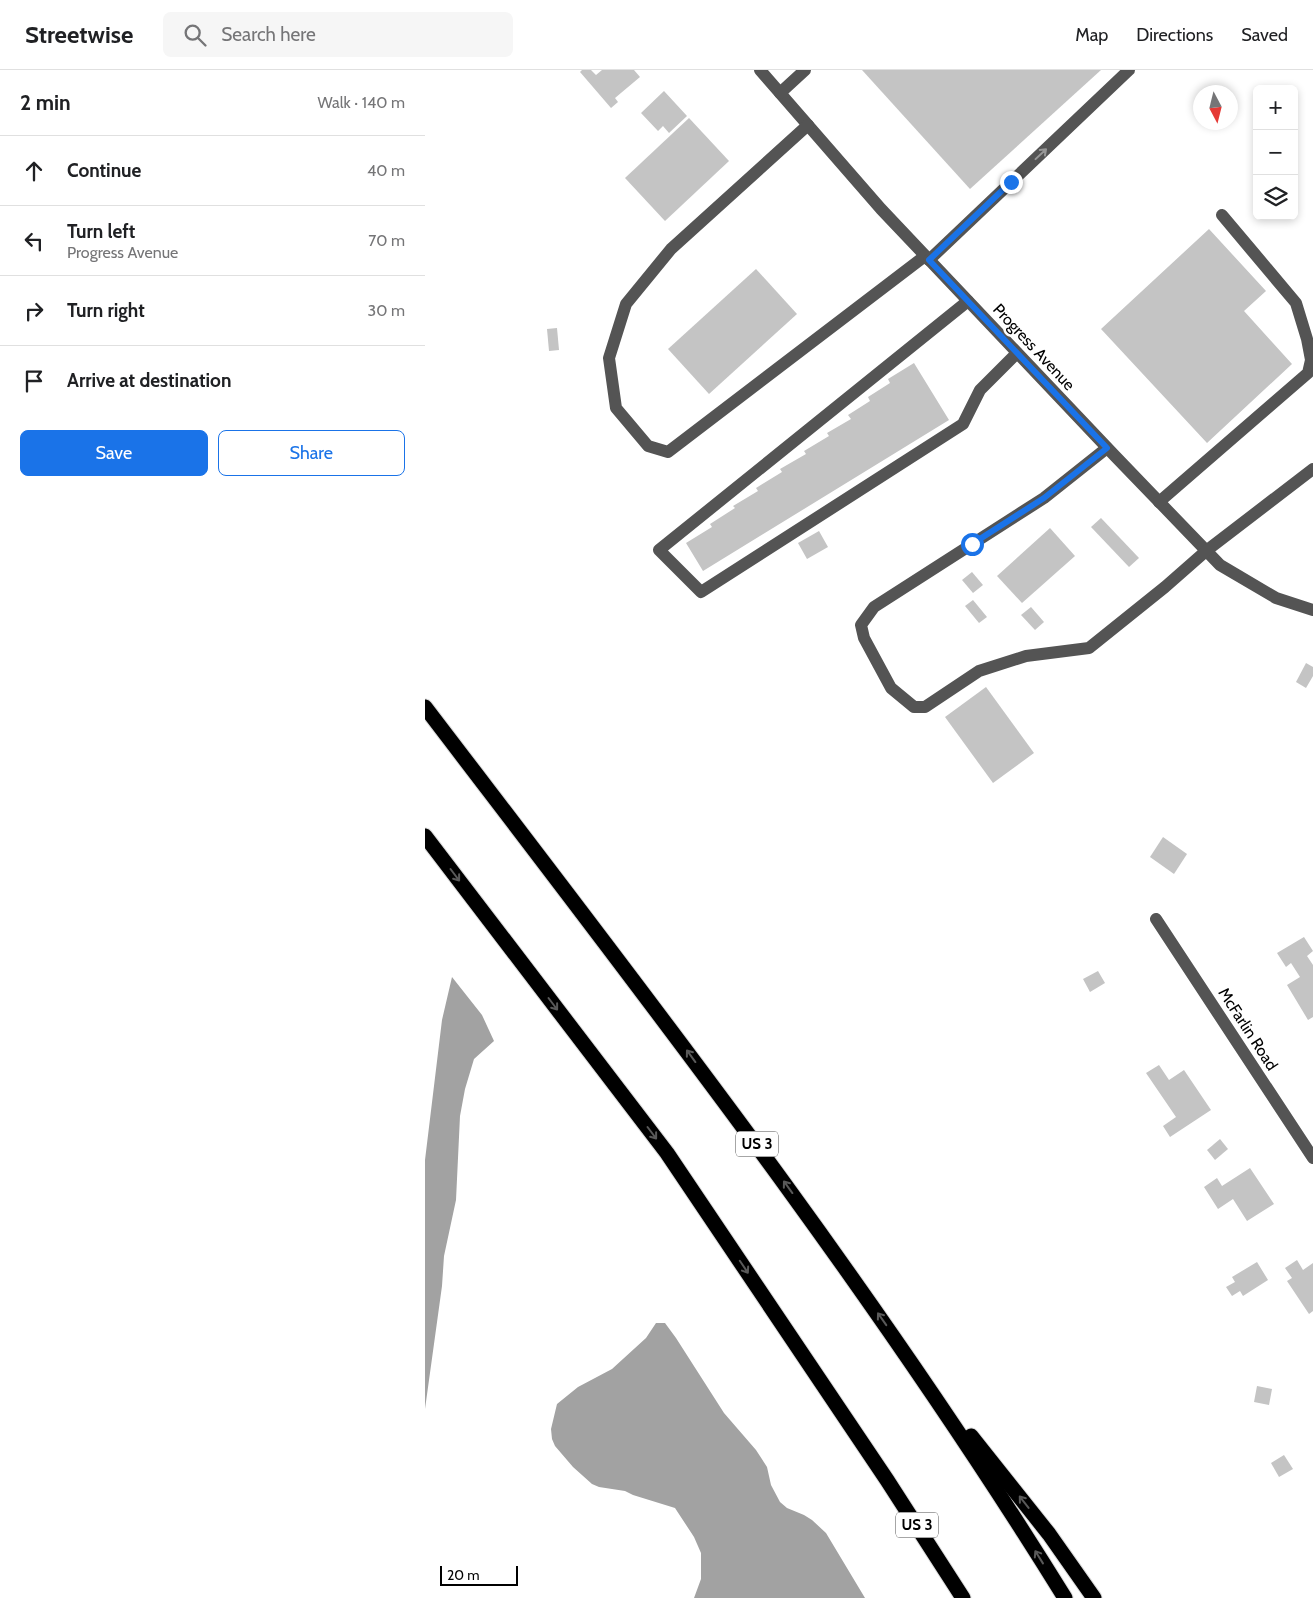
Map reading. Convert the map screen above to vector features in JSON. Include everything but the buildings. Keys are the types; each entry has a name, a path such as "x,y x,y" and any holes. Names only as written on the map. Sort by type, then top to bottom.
{"highway":[{"name":"US 3","path":"425,707 682,1044 794,1195 954,1426 1065,1598"},
{"name":"US 3","path":"425,836 667,1153 947,1571 963,1598"},
{"path":"901,1348 1049,1534 1094,1598"},
{"path":"947,1571 958,1598"}],"street":[{"name":"Progress Avenue","path":"759,70 881,209 1220,566 1276,598 1313,610"},
{"path":"780,93 805,70"},
{"path":"808,125 671,249 626,304 609,358 616,408 648,446 668,452 927,258 1129,70"},
{"path":"1159,502 1308,373 1311,360 1296,303 1222,215"},
{"path":"968,301 659,550 701,592 963,424 980,390 1017,353"},
{"path":"1107,448 1044,498 874,607 861,625 864,638 891,688 914,707 925,707 979,671 1026,656 1089,648 1165,587 1206,551 1313,469"},
{"name":"McFarlin Road","path":"1156,919 1313,1158"}],"shaded area":[{"path":"452,977 482,1015 494,1041 474,1059 465,1089 460,1116 456,1200 444,1256 442,1286 425,1409 425,1160 442,1020"},
{"path":"656,1323 665,1323 724,1413 756,1450 767,1467 771,1485 780,1502 787,1508 812,1520 826,1533 865,1598 694,1598 701,1579 701,1553 694,1537 675,1508 625,1491 592,1484 573,1467 555,1446 551,1429 557,1404 578,1387 612,1369 646,1338"}],"route":[{"path":"972,544 1044,498 1107,448 929,260 1011,182"}]}
